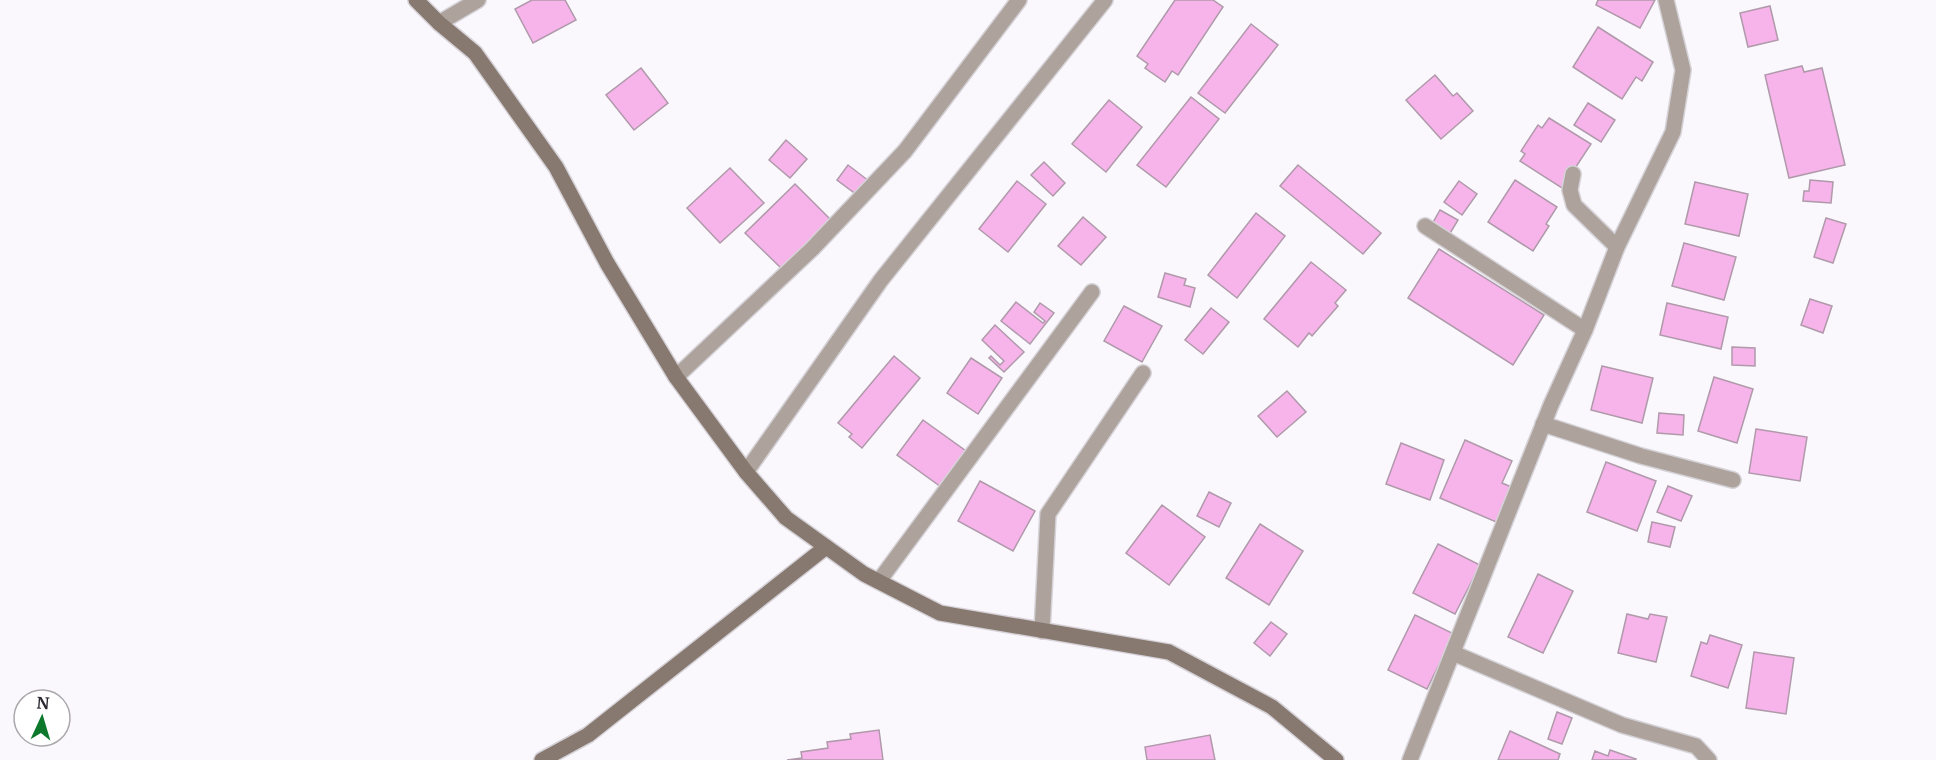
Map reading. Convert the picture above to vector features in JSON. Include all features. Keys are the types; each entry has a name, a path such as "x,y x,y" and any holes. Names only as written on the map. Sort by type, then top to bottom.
{"street":[{"path":"416,0 475,53 556,167 607,263 676,377 746,472 786,518 864,574 940,613 1169,652 1272,707 1336,760"},
{"path":"439,23 478,0"},
{"path":"676,377 812,249 905,151 1019,0"},
{"path":"746,472 881,280 1105,0"},
{"path":"1410,760 1543,424 1585,330 1617,247 1673,132 1683,70 1666,0"},
{"path":"1573,174 1570,190 1574,205 1617,247"},
{"path":"1425,226 1585,330"},
{"path":"879,581 1092,292"},
{"path":"1042,631 1048,514 1143,373"},
{"path":"1543,424 1641,456 1733,480"},
{"path":"542,760 588,735 826,547"},
{"path":"1453,653 1622,725 1696,746 1709,760"}],"building":[{"path":"532,0 565,0 576,20 533,43 515,9"},
{"path":"1175,0 1213,0 1223,7 1178,75 1172,71 1165,82 1145,68 1148,64 1137,56"},
{"path":"1598,0 1655,0 1640,28 1596,5"},
{"path":"1770,6 1778,40 1748,47 1740,13"},
{"path":"1251,24 1278,45 1225,113 1198,93"},
{"path":"1598,27 1653,62 1642,81 1636,77 1622,99 1573,67"},
{"path":"1802,66 1804,72 1822,68 1845,165 1789,178 1765,75"},
{"path":"641,68 668,103 634,130 606,95"},
{"path":"1435,75 1453,96 1457,93 1473,111 1441,139 1406,100"},
{"path":"1191,97 1219,119 1166,187 1137,165"},
{"path":"1109,100 1142,127 1106,172 1072,144"},
{"path":"1588,103 1615,120 1601,142 1574,125"},
{"path":"1549,118 1591,144 1562,188 1520,161 1525,154 1521,151 1538,125 1542,128"},
{"path":"786,140 807,159 790,178 769,160"},
{"path":"1044,162 1065,183 1053,196 1031,175"},
{"path":"848,165 869,181 857,195 837,180"},
{"path":"1298,165 1381,233 1363,254 1280,186"},
{"path":"730,168 764,203 720,243 687,208"},
{"path":"1515,180 1557,207 1546,224 1549,226 1533,251 1488,222"},
{"path":"1810,180 1833,182 1831,203 1803,201 1804,191 1809,191"},
{"path":"1017,181 1046,204 1008,252 979,229"},
{"path":"1459,181 1477,194 1462,215 1444,202"},
{"path":"1695,182 1748,194 1739,236 1685,224"},
{"path":"795,184 831,220 782,269 745,233"},
{"path":"1440,210 1458,220 1449,235 1431,226"},
{"path":"1256,213 1285,236 1237,298 1208,275"},
{"path":"1083,217 1106,237 1081,265 1058,246"},
{"path":"1826,218 1846,224 1833,263 1814,257"},
{"path":"1684,243 1736,257 1724,300 1672,286"},
{"path":"1439,249 1544,315 1513,365 1408,298"},
{"path":"1311,262 1346,290 1335,303 1338,306 1312,336 1309,333 1298,347 1264,319"},
{"path":"1165,273 1186,279 1184,285 1195,288 1190,307 1158,297"},
{"path":"1810,299 1832,306 1823,333 1801,325"},
{"path":"1016,302 1043,323 1045,321 1034,312 1040,303 1054,313 1030,344 1001,321"},
{"path":"1667,303 1728,317 1721,349 1660,335"},
{"path":"1124,306 1162,326 1142,362 1104,341"},
{"path":"1211,308 1229,322 1203,354 1185,340"},
{"path":"995,325 1024,352 1004,372 989,358 991,356 1000,365 1004,361 982,340"},
{"path":"1732,347 1755,348 1755,366 1732,365"},
{"path":"894,356 920,378 862,448 849,437 852,434 838,423"},
{"path":"971,358 1002,378 978,414 947,393"},
{"path":"1602,366 1653,378 1642,423 1591,410"},
{"path":"1714,377 1753,389 1737,443 1698,431"},
{"path":"1287,391 1306,412 1277,437 1258,416"},
{"path":"1659,413 1684,415 1683,435 1657,433"},
{"path":"923,420 966,451 941,487 897,455"},
{"path":"1756,429 1807,437 1800,481 1749,473"},
{"path":"1465,440 1512,461 1502,483 1516,489 1501,524 1440,498"},
{"path":"1401,443 1444,460 1430,500 1386,484"},
{"path":"1606,462 1656,481 1637,531 1587,512"},
{"path":"980,481 1035,511 1013,551 958,521"},
{"path":"1668,486 1692,496 1681,521 1657,512"},
{"path":"1209,492 1231,503 1219,527 1197,516"},
{"path":"1162,505 1205,537 1169,585 1126,553"},
{"path":"1652,522 1675,527 1670,547 1648,542"},
{"path":"1260,524 1303,551 1269,605 1226,578"},
{"path":"1438,544 1480,565 1455,614 1413,593"},
{"path":"1538,574 1573,591 1543,653 1508,637"},
{"path":"1627,614 1648,619 1650,614 1667,617 1656,662 1618,653"},
{"path":"1415,615 1454,634 1427,689 1388,670"},
{"path":"1271,622 1287,634 1270,656 1254,643"},
{"path":"1710,635 1742,645 1728,688 1691,676 1701,642 1707,644"},
{"path":"1754,652 1794,658 1786,714 1746,708"},
{"path":"1557,712 1572,718 1562,744 1548,739"},
{"path":"879,730 883,760 787,760 802,758 801,752 828,748 827,742 851,739 850,734"},
{"path":"1510,731 1560,754 1558,760 1498,760"},
{"path":"1210,735 1215,760 1147,760 1145,747"},
{"path":"1610,750 1636,759 1592,760 1595,751 1608,756"}]}
